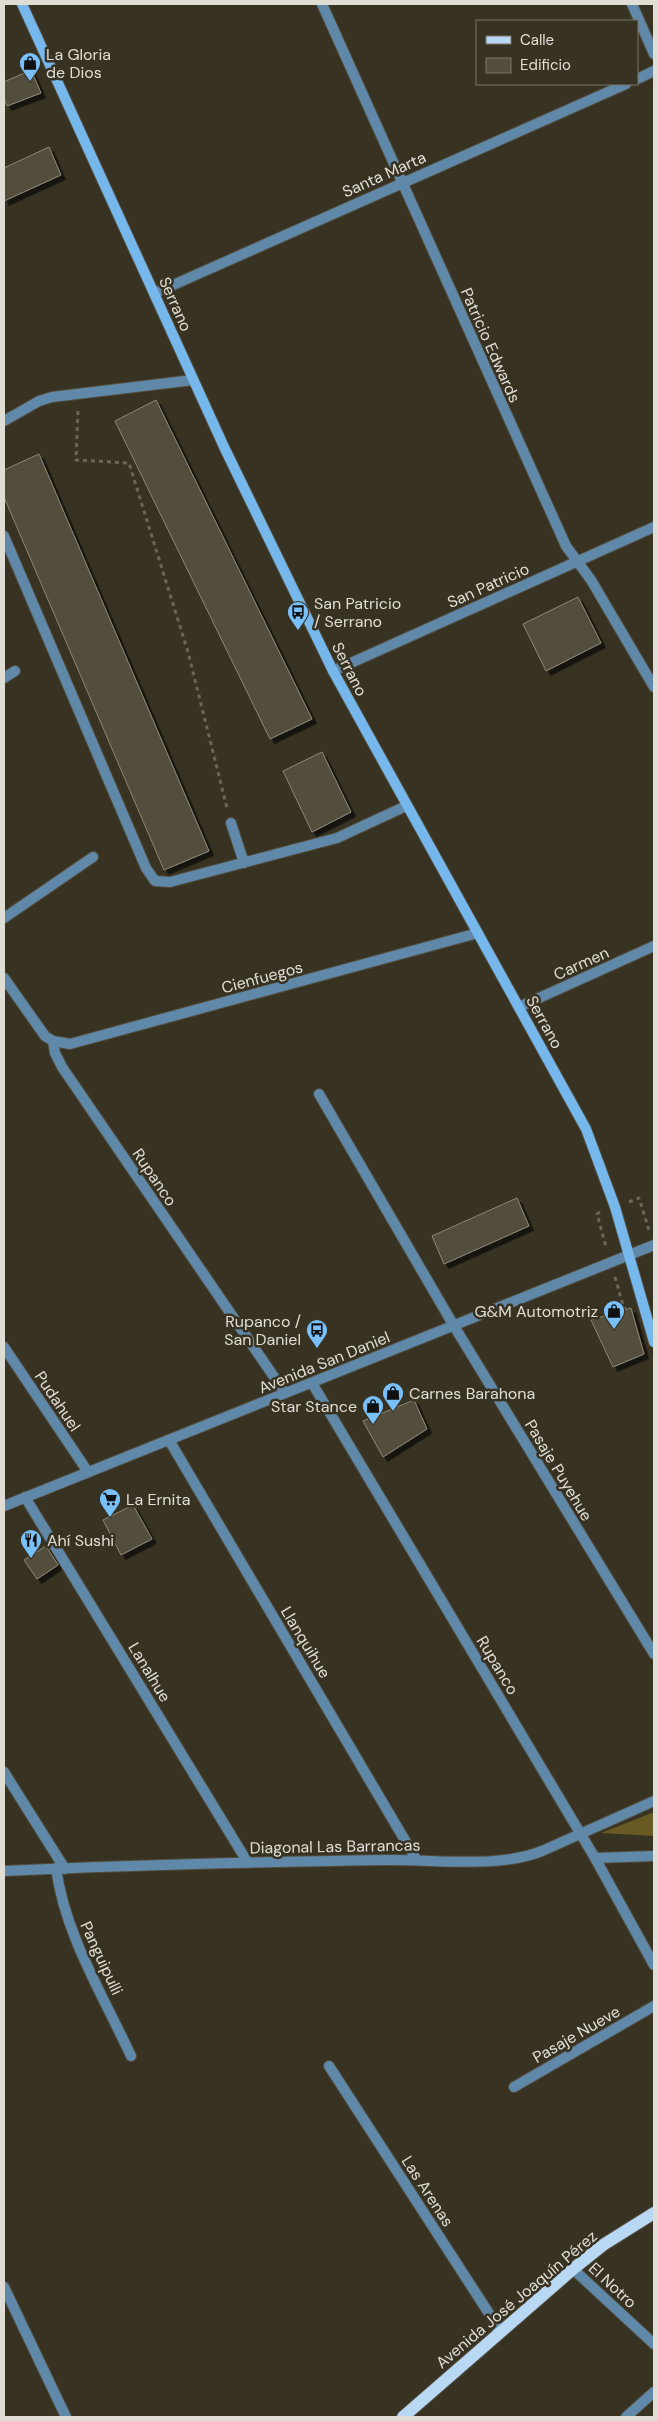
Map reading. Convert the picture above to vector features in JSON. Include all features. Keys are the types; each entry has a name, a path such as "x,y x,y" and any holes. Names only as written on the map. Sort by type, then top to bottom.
{"main road":[{"name":"Serrano","path":"22,4 259,520 334,671 406,806 520,1007 586,1129 604,1176 630,1256 654,1342"},
{"name":"Avenida José Joaquín Pérez","path":"403,2417 573,2269 604,2245 654,2212"}],"street":[{"name":"Patricio Edwards","path":"322,4 566,546 578,561 654,687"},
{"path":"632,4 654,54"},
{"path":"638,79 654,71"},
{"name":"Santa Marta","path":"155,293 624,85"},
{"path":"4,421 38,401 78,393 194,380"},
{"name":"San Patricio","path":"334,671 654,527"},
{"path":"4,536 150,875 155,880 170,882 337,838 406,806"},
{"path":"4,678 16,670"},
{"path":"231,823 244,862"},
{"path":"4,918 93,857"},
{"name":"Cienfuegos","path":"53,1041 62,1043 79,1042 478,933"},
{"name":"Carmen","path":"520,1007 654,946"},
{"name":"Rupanco","path":"4,978 38,1030 53,1041 55,1053 62,1066 285,1393"},
{"name":"Pasaje Puyehue","path":"319,1094 454,1326 654,1654"},
{"name":"Avenida San Daniel","path":"4,1506 630,1256 653,1240"},
{"name":"Pudahuel","path":"4,1347 88,1472"},
{"name":"Rupanco","path":"312,1382 596,1858 654,1965"},
{"name":"Llanquihue","path":"169,1440 416,1859"},
{"name":"Lanalhue","path":"25,1497 248,1862"},
{"name":"Panguipulli","path":"4,1772 60,1869 60,1894 70,1927 131,2056"},
{"name":"Diagonal Las Barrancas","path":"4,1871 248,1862 416,1859 504,1861 524,1859 654,1801"},
{"path":"596,1858 654,1856"},
{"name":"Pasaje Nueve","path":"514,2087 654,2006"},
{"name":"Las Arenas","path":"329,2066 501,2332"},
{"name":"El Notro","path":"573,2269 654,2344"},
{"path":"4,2287 66,2417"},
{"path":"626,2417 654,2392"}],"path":[{"path":"78,393 76,460 129,463 188,652 231,823"},
{"path":"639,1198 653,1240"}],"shaded area":[{"path":"654,1812 654,1836 601,1833"}],"building":[{"path":"31,70 41,93 7,106 4,98 4,82"},
{"path":"49,147 61,175 4,201 4,168"},
{"path":"156,400 312,719 270,739 115,421"},
{"path":"39,454 209,851 164,870 4,497 4,470"},
{"path":"578,597 601,643 546,671 523,624"},
{"path":"322,752 351,812 312,832 283,771"},
{"path":"517,1198 529,1226 444,1264 432,1236"},
{"path":"631,1308 644,1354 613,1367 591,1320"},
{"path":"414,1400 427,1429 383,1457 363,1421"},
{"path":"133,1505 152,1539 121,1555 103,1520"},
{"path":"46,1546 58,1565 37,1579 24,1560"}],"place":[{"name":"La Gloria de Dios","path":"30,82"},
{"name":"San Patricio / Serrano","path":"298,631"},
{"name":"G&M Automotriz","path":"614,1330"},
{"name":"Rupanco / San Daniel","path":"317,1349"},
{"name":"Carnes Barahona","path":"393,1412"},
{"name":"Star Stance","path":"373,1425"},
{"name":"La Ernita","path":"110,1518"},
{"name":"Ahí Sushi","path":"31,1559"}]}
